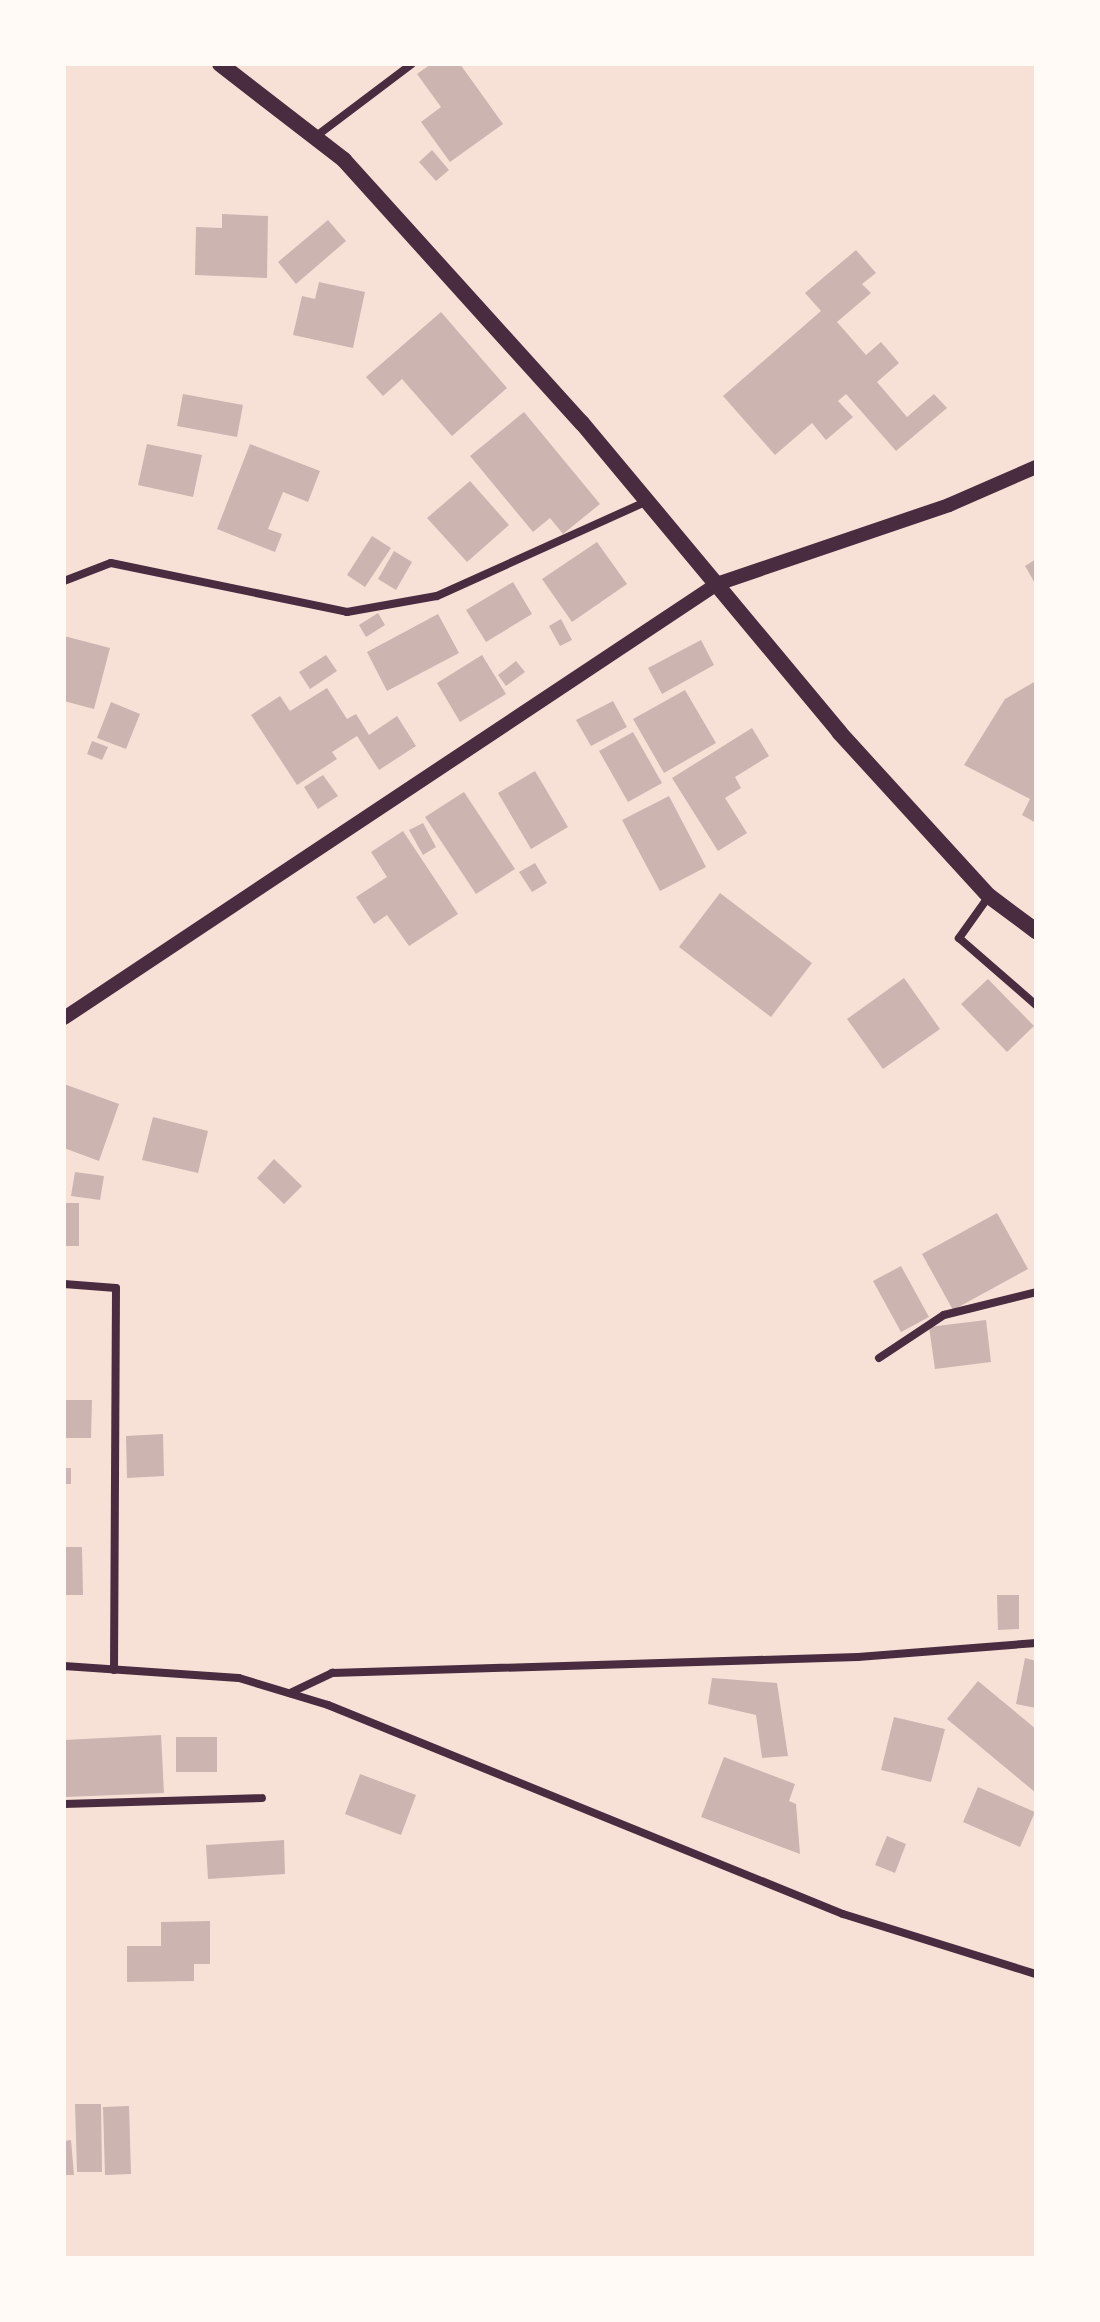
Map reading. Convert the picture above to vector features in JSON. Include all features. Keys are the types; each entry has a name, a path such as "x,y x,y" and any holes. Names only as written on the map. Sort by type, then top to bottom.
{"main road":[{"path":"220,64 344,160 647,501 839,732 989,896 1036,931"}],"street":[{"path":"314,137 412,64"},
{"path":"64,1018 717,584 949,505 1036,467"},
{"path":"64,581 111,563 347,612 437,596 647,501"},
{"path":"989,896 959,938 1036,1005"},
{"path":"64,1284 116,1288 114,1670"},
{"path":"879,1358 944,1315 1036,1292"},
{"path":"290,1694 332,1673 858,1657 1036,1643"},
{"path":"64,1666 239,1678 290,1694 843,1914 1036,1974"},
{"path":"64,1804 262,1798"}],"building":[{"path":"431,64 460,64 503,124 450,162 421,122 441,107 417,74"},
{"path":"432,150 449,170 436,181 419,162"},
{"path":"222,214 268,216 267,278 195,275 196,227 222,228"},
{"path":"328,220 346,241 296,284 278,262"},
{"path":"856,250 876,273 862,284 871,293 837,322 866,355 881,342 899,363 877,382 907,417 934,394 947,408 896,451 846,394 838,401 853,417 826,440 812,423 775,455 723,396 821,311 805,293"},
{"path":"319,282 365,292 353,348 293,335 302,296 315,299"},
{"path":"441,312 507,388 452,436 402,379 383,396 366,377"},
{"path":"183,394 243,405 237,437 177,426"},
{"path":"524,412 600,504 563,534 550,518 533,532 470,456"},
{"path":"147,444 202,455 193,497 138,485"},
{"path":"250,444 320,471 308,502 283,492 268,529 282,534 275,552 217,529"},
{"path":"470,481 509,525 467,562 427,518"},
{"path":"372,536 391,548 365,587 347,575"},
{"path":"597,542 627,584 572,622 542,579"},
{"path":"394,551 412,562 396,590 378,579"},
{"path":"1036,559 1036,585 1025,566"},
{"path":"513,582 532,614 486,642 466,610"},
{"path":"378,613 385,625 366,637 359,625"},
{"path":"438,614 459,653 387,691 367,652"},
{"path":"561,619 572,640 560,646 549,626"},
{"path":"64,636 110,648 94,709 64,701"},
{"path":"701,640 714,665 662,694 648,668"},
{"path":"326,655 337,671 310,689 299,672"},
{"path":"482,655 506,694 460,722 437,683"},
{"path":"516,661 525,672 506,686 498,675"},
{"path":"1036,681 1036,823 1022,815 1030,799 964,765 1005,699"},
{"path":"327,688 347,719 356,714 369,735 397,716 416,746 379,770 357,736 332,752 337,759 297,785 251,715 280,696 290,711"},
{"path":"685,690 716,743 664,773 633,719"},
{"path":"613,701 627,727 591,746 576,720"},
{"path":"111,702 140,714 126,749 97,738"},
{"path":"752,728 769,756 735,777 741,788 725,798 747,833 718,851 672,778"},
{"path":"633,732 662,783 628,802 599,751"},
{"path":"92,741 108,747 102,760 87,754"},
{"path":"535,771 568,827 531,849 498,793"},
{"path":"323,775 338,796 318,809 304,787"},
{"path":"464,792 515,869 476,894 425,817"},
{"path":"669,796 706,867 660,891 622,820"},
{"path":"423,823 436,847 423,855 409,830"},
{"path":"403,831 458,914 409,946 387,915 374,924 356,897 387,877 371,852"},
{"path":"535,863 547,883 532,892 519,872"},
{"path":"720,893 812,963 771,1017 679,947"},
{"path":"904,978 940,1029 883,1069 847,1019"},
{"path":"988,979 1034,1026 1007,1052 961,1004"},
{"path":"64,1084 119,1104 99,1161 64,1148"},
{"path":"153,1117 208,1131 198,1173 142,1160"},
{"path":"274,1159 302,1186 284,1204 257,1178"},
{"path":"75,1172 104,1176 100,1200 71,1196"},
{"path":"64,1203 79,1203 79,1246 64,1246"},
{"path":"997,1213 1028,1269 953,1310 922,1254"},
{"path":"901,1266 929,1317 901,1332 873,1281"},
{"path":"986,1320 991,1362 935,1369 929,1327"},
{"path":"64,1400 92,1400 91,1438 64,1438"},
{"path":"163,1434 164,1476 127,1478 126,1436"},
{"path":"64,1468 71,1468 71,1484 64,1484"},
{"path":"64,1547 82,1547 83,1595 64,1595"},
{"path":"997,1595 1019,1595 1019,1629 998,1630"},
{"path":"1025,1658 1036,1661 1036,1708 1016,1704"},
{"path":"712,1678 777,1683 788,1756 762,1758 756,1715 708,1704"},
{"path":"978,1681 1036,1729 1036,1793 947,1719"},
{"path":"894,1717 945,1729 931,1782 881,1770"},
{"path":"161,1735 164,1793 66,1797 64,1740"},
{"path":"176,1737 217,1737 217,1772 176,1772"},
{"path":"724,1757 795,1784 789,1801 796,1804 800,1854 701,1817"},
{"path":"360,1774 416,1795 401,1835 345,1814"},
{"path":"978,1787 1035,1812 1020,1847 963,1822"},
{"path":"887,1836 906,1844 895,1873 875,1865"},
{"path":"284,1840 285,1874 208,1879 206,1845"},
{"path":"210,1921 210,1964 194,1964 194,1981 127,1982 127,1946 161,1946 161,1922"},
{"path":"75,2104 101,2104 102,2172 77,2172"},
{"path":"129,2106 131,2174 105,2175 103,2107"},
{"path":"71,2140 74,2175 64,2175 64,2141"}]}
